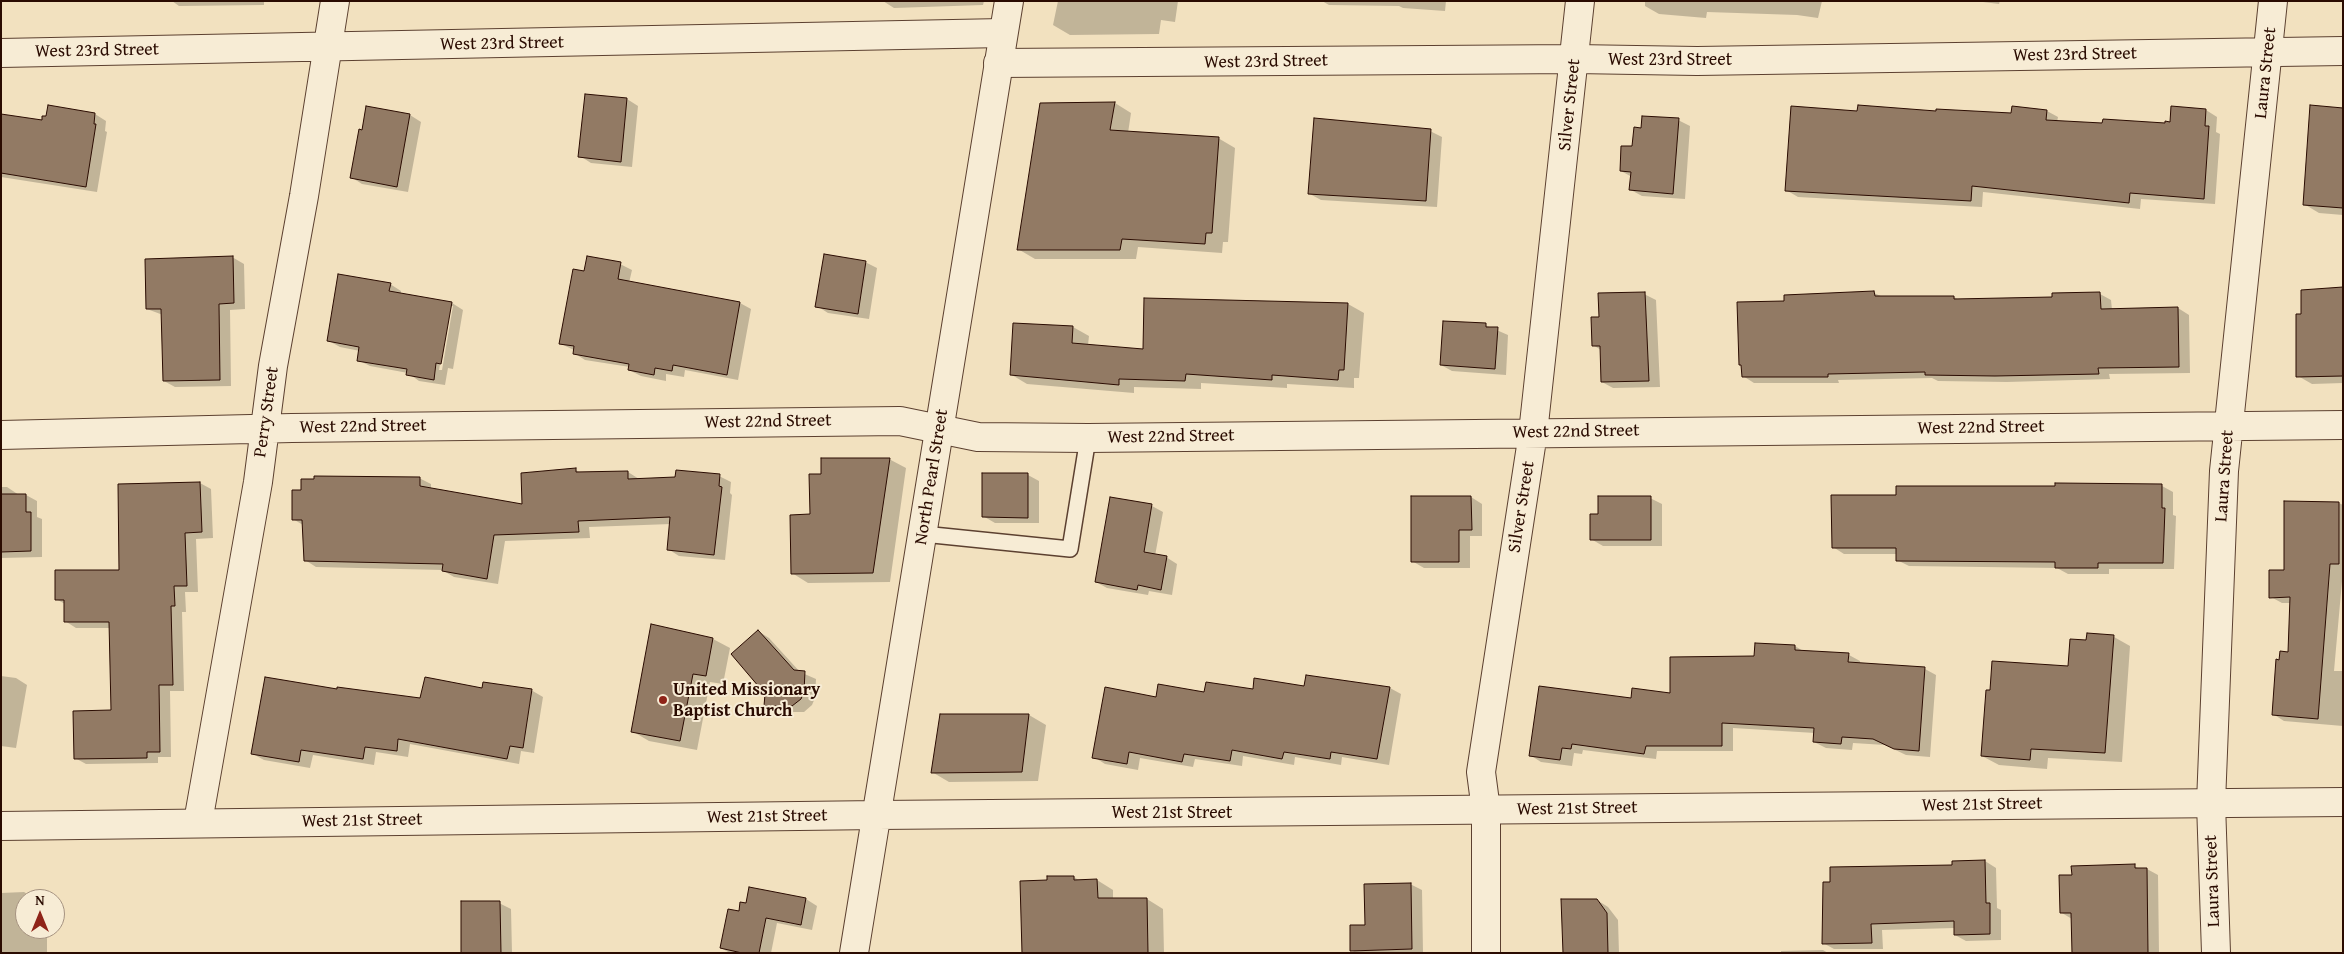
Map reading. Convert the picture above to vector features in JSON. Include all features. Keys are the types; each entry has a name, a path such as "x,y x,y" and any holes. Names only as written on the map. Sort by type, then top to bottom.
{"street":[{"name":"Perry Street","path":"198,822 258,482 273,366 335,1"},
{"name":"North Pearl Street","path":"854,953 878,815 1009,1"},
{"name":"Silver Street","path":"1486,953 1486,810 1481,772 1534,432 1580,1"},
{"name":"Laura Street","path":"2216,953 2211,803 2224,471 2273,1"},
{"name":"West 23rd Street","path":"1,53 1003,33"},
{"name":"West 23rd Street","path":"998,63 1575,59 1697,61 2343,52"},
{"name":"West 22nd Street","path":"1,435 265,429 900,420 978,437 1088,438 2343,425"},
{"name":"West 21st Street","path":"1,826 198,822 878,815 2343,802"}],"lane":[{"path":"923,534 1070,549 1088,438"}],"building":[{"path":"585,94 627,98 621,162 578,157"},
{"path":"1115,102 1110,130 1219,137 1212,233 1206,233 1205,244 1122,239 1120,250 1017,250 1040,103"},
{"path":"48,105 95,113 94,124 96,124 86,187 1,173 1,114 42,120 42,116 46,116"},
{"path":"1858,105 1936,111 1936,109 2011,113 2012,106 2047,110 2046,120 2102,123 2103,119 2165,123 2165,121 2170,122 2171,106 2206,109 2205,126 2209,126 2204,199 2130,193 2129,203 1972,186 1971,201 1785,191 1791,106 1857,111"},
{"path":"2310,105 2343,108 2343,208 2303,205"},
{"path":"366,106 410,114 397,187 350,178 359,129 362,130"},
{"path":"1642,116 1679,118 1673,194 1629,190 1631,172 1620,171 1621,146 1632,146 1634,127 1641,128"},
{"path":"1314,118 1431,129 1426,201 1308,194"},
{"path":"824,254 866,261 858,314 815,307"},
{"path":"233,256 234,303 219,304 220,380 163,381 161,309 146,309 145,259"},
{"path":"587,256 621,262 618,279 740,302 727,375 673,365 672,371 655,368 654,375 628,370 629,364 573,354 574,346 559,344 573,269 584,271"},
{"path":"338,274 391,283 389,291 452,302 441,364 436,363 434,380 406,375 407,369 357,361 359,347 327,341"},
{"path":"2343,287 2343,376 2296,377 2296,314 2301,314 2301,290"},
{"path":"1874,291 1875,296 1954,296 1954,299 2052,297 2052,293 2100,292 2101,309 2178,307 2179,367 2098,368 2099,374 1995,376 1925,375 1925,372 1828,374 1828,377 1742,377 1741,365 1739,365 1737,302 1784,301 1784,295"},
{"path":"1645,292 1649,381 1601,382 1600,346 1592,346 1591,317 1599,317 1598,293"},
{"path":"1144,298 1348,303 1344,370 1339,370 1338,380 1272,375 1272,380 1186,374 1185,381 1119,379 1119,385 1010,375 1013,323 1073,326 1072,343 1143,349"},
{"path":"1443,321 1486,323 1486,327 1498,327 1495,369 1440,365"},
{"path":"821,458 890,458 873,573 791,574 790,515 810,514 809,474 821,474"},
{"path":"576,468 576,472 628,471 628,479 675,477 676,470 720,474 719,486 722,487 714,555 667,550 670,517 578,521 579,532 494,535 487,579 442,571 443,564 304,561 302,520 292,520 292,490 301,490 301,479 314,479 314,476 420,477 420,486 522,504 521,473"},
{"path":"982,473 1028,473 1028,518 982,517"},
{"path":"200,482 202,532 185,533 187,586 174,586 175,606 171,606 173,685 159,685 160,752 147,752 147,758 74,759 73,711 111,710 109,622 64,622 64,600 55,600 55,570 119,570 118,484"},
{"path":"2055,483 2162,484 2162,508 2165,508 2163,563 2098,563 2098,568 2055,568 2055,562 1896,561 1896,548 1832,548 1831,495 1896,495 1896,486 2055,486"},
{"path":"1,494 26,494 26,512 31,512 31,551 1,552"},
{"path":"1411,496 1471,496 1472,530 1459,530 1459,562 1411,562"},
{"path":"1598,496 1651,496 1651,540 1590,540 1590,514 1598,514"},
{"path":"1110,497 1152,504 1144,552 1167,556 1161,590 1138,585 1137,590 1095,582"},
{"path":"2284,501 2339,502 2339,564 2330,564 2318,719 2272,715 2276,659 2279,660 2280,651 2288,652 2290,597 2269,598 2269,570 2284,570"},
{"name":"United Missionary Baptist Church","path":"651,624 713,638 706,676 693,674 680,741 631,732"},
{"path":"758,630 794,670 805,671 804,692 801,699 792,706 764,706 765,694 731,654"},
{"path":"2087,633 2114,635 2105,753 2031,749 2030,760 1981,756 1986,690 1990,690 1992,661 2068,666 2070,639 2086,640"},
{"path":"1755,643 1795,645 1795,650 1849,653 1848,662 1925,667 1919,751 1894,749 1873,739 1842,737 1841,744 1813,742 1814,728 1722,723 1722,746 1646,746 1644,754 1572,744 1571,749 1562,748 1560,760 1529,756 1539,686 1631,698 1632,688 1670,693 1670,657 1754,656"},
{"path":"1306,675 1390,687 1377,759 1331,752 1330,759 1284,752 1282,759 1232,750 1230,761 1184,754 1182,762 1129,752 1127,764 1092,758 1105,687 1156,697 1158,684 1204,692 1206,682 1253,689 1254,678 1304,686"},
{"path":"265,677 337,689 337,687 420,698 425,677 482,688 483,682 532,689 523,748 510,746 507,759 398,739 397,751 365,747 363,759 301,750 299,762 251,754"},
{"path":"940,714 1029,714 1022,772 931,773"},
{"path":"1985,860 1986,903 1990,903 1990,934 1954,935 1954,921 1871,924 1872,943 1822,944 1823,882 1830,882 1830,867 1952,865 1952,861"},
{"path":"2135,864 2135,868 2147,868 2148,953 2072,953 2071,913 2060,913 2059,875 2072,875 2071,866"},
{"path":"1047,876 1074,876 1074,880 1097,879 1098,898 1147,898 1148,953 1022,953 1020,881 1047,880"},
{"path":"1411,883 1412,949 1350,951 1350,925 1365,925 1364,884"},
{"path":"749,887 806,898 801,925 766,918 759,953 742,953 720,948 728,909 739,911 740,902 746,903"},
{"path":"1561,899 1597,899 1607,913 1608,953 1563,953"},
{"path":"461,901 500,901 501,953 461,953"}],"place":[{"name":"United Missionary Baptist Church","path":"663,700"}]}
